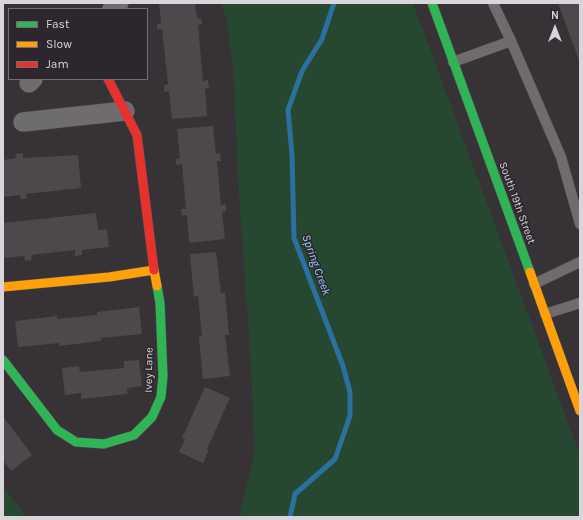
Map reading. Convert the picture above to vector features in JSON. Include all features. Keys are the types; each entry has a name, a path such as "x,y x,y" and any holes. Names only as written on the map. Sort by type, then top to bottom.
{"street":[{"name":"South 19th Street","path":"432,3 580,410"},
{"name":"Ivey Lane","path":"3,360 57,430 76,442 104,444 134,435 152,417 161,397 163,376 160,303 154,270 138,135 109,80"},
{"path":"23,122 126,111"},
{"path":"3,287 109,277 154,270"}],"lane":[{"path":"493,3 561,157 580,224"},
{"path":"453,62 511,42"},
{"path":"534,284 580,262"},
{"path":"545,314 580,303"}],"green space":[{"path":"221,3 413,3 580,455 580,517 239,517 255,450 239,193 233,67 226,18"},
{"path":"3,487 27,517 3,517"}],"building":[{"path":"159,3 195,3 197,19 201,18 202,24 198,25 203,81 208,80 209,88 205,89 207,116 172,119 169,91 164,92 164,85 168,84 162,29 157,29 157,24 161,23"},
{"path":"558,3 580,3 580,63"},
{"path":"213,126 216,154 220,153 221,161 217,161 221,205 226,204 226,211 222,212 225,239 189,243 187,215 182,216 181,209 186,209 182,164 176,165 176,159 180,158 177,129"},
{"path":"23,153 23,158 78,155 81,188 26,194 27,199 21,199 20,195 3,197 3,160 16,158 15,154"},
{"path":"96,213 98,230 107,229 109,247 82,250 82,255 75,256 75,250 31,255 32,260 25,261 24,256 3,258 3,223"},
{"path":"216,252 221,293 225,293 229,335 225,335 230,376 203,379 199,337 202,336 198,296 194,297 190,254"},
{"path":"139,307 142,334 101,338 101,341 59,346 59,343 18,347 15,321 57,316 57,319 97,315 97,312"},
{"path":"139,360 142,386 127,388 128,394 81,399 81,393 65,395 62,368 79,366 80,372 124,368 124,361"},
{"path":"205,387 230,398 207,449 209,450 203,463 179,452 185,439 182,438"},
{"path":"3,416 32,455 11,471 3,460"}],"waterway":[{"name":"Spring Creek","path":"290,517 295,494 335,459 350,416 350,392 343,366 294,238 292,155 288,110 302,71 322,39 334,3"}],"traffic: fast":[{"path":"432,3 530,272"},
{"path":"3,360 57,430 76,442 104,444 134,435 152,417 161,397 163,376 160,303 157,286"}],"traffic: slow":[{"path":"3,287 109,277 154,270 157,286"},
{"path":"530,272 580,411"}],"traffic: jam":[{"path":"109,80 137,135 154,270"}]}
